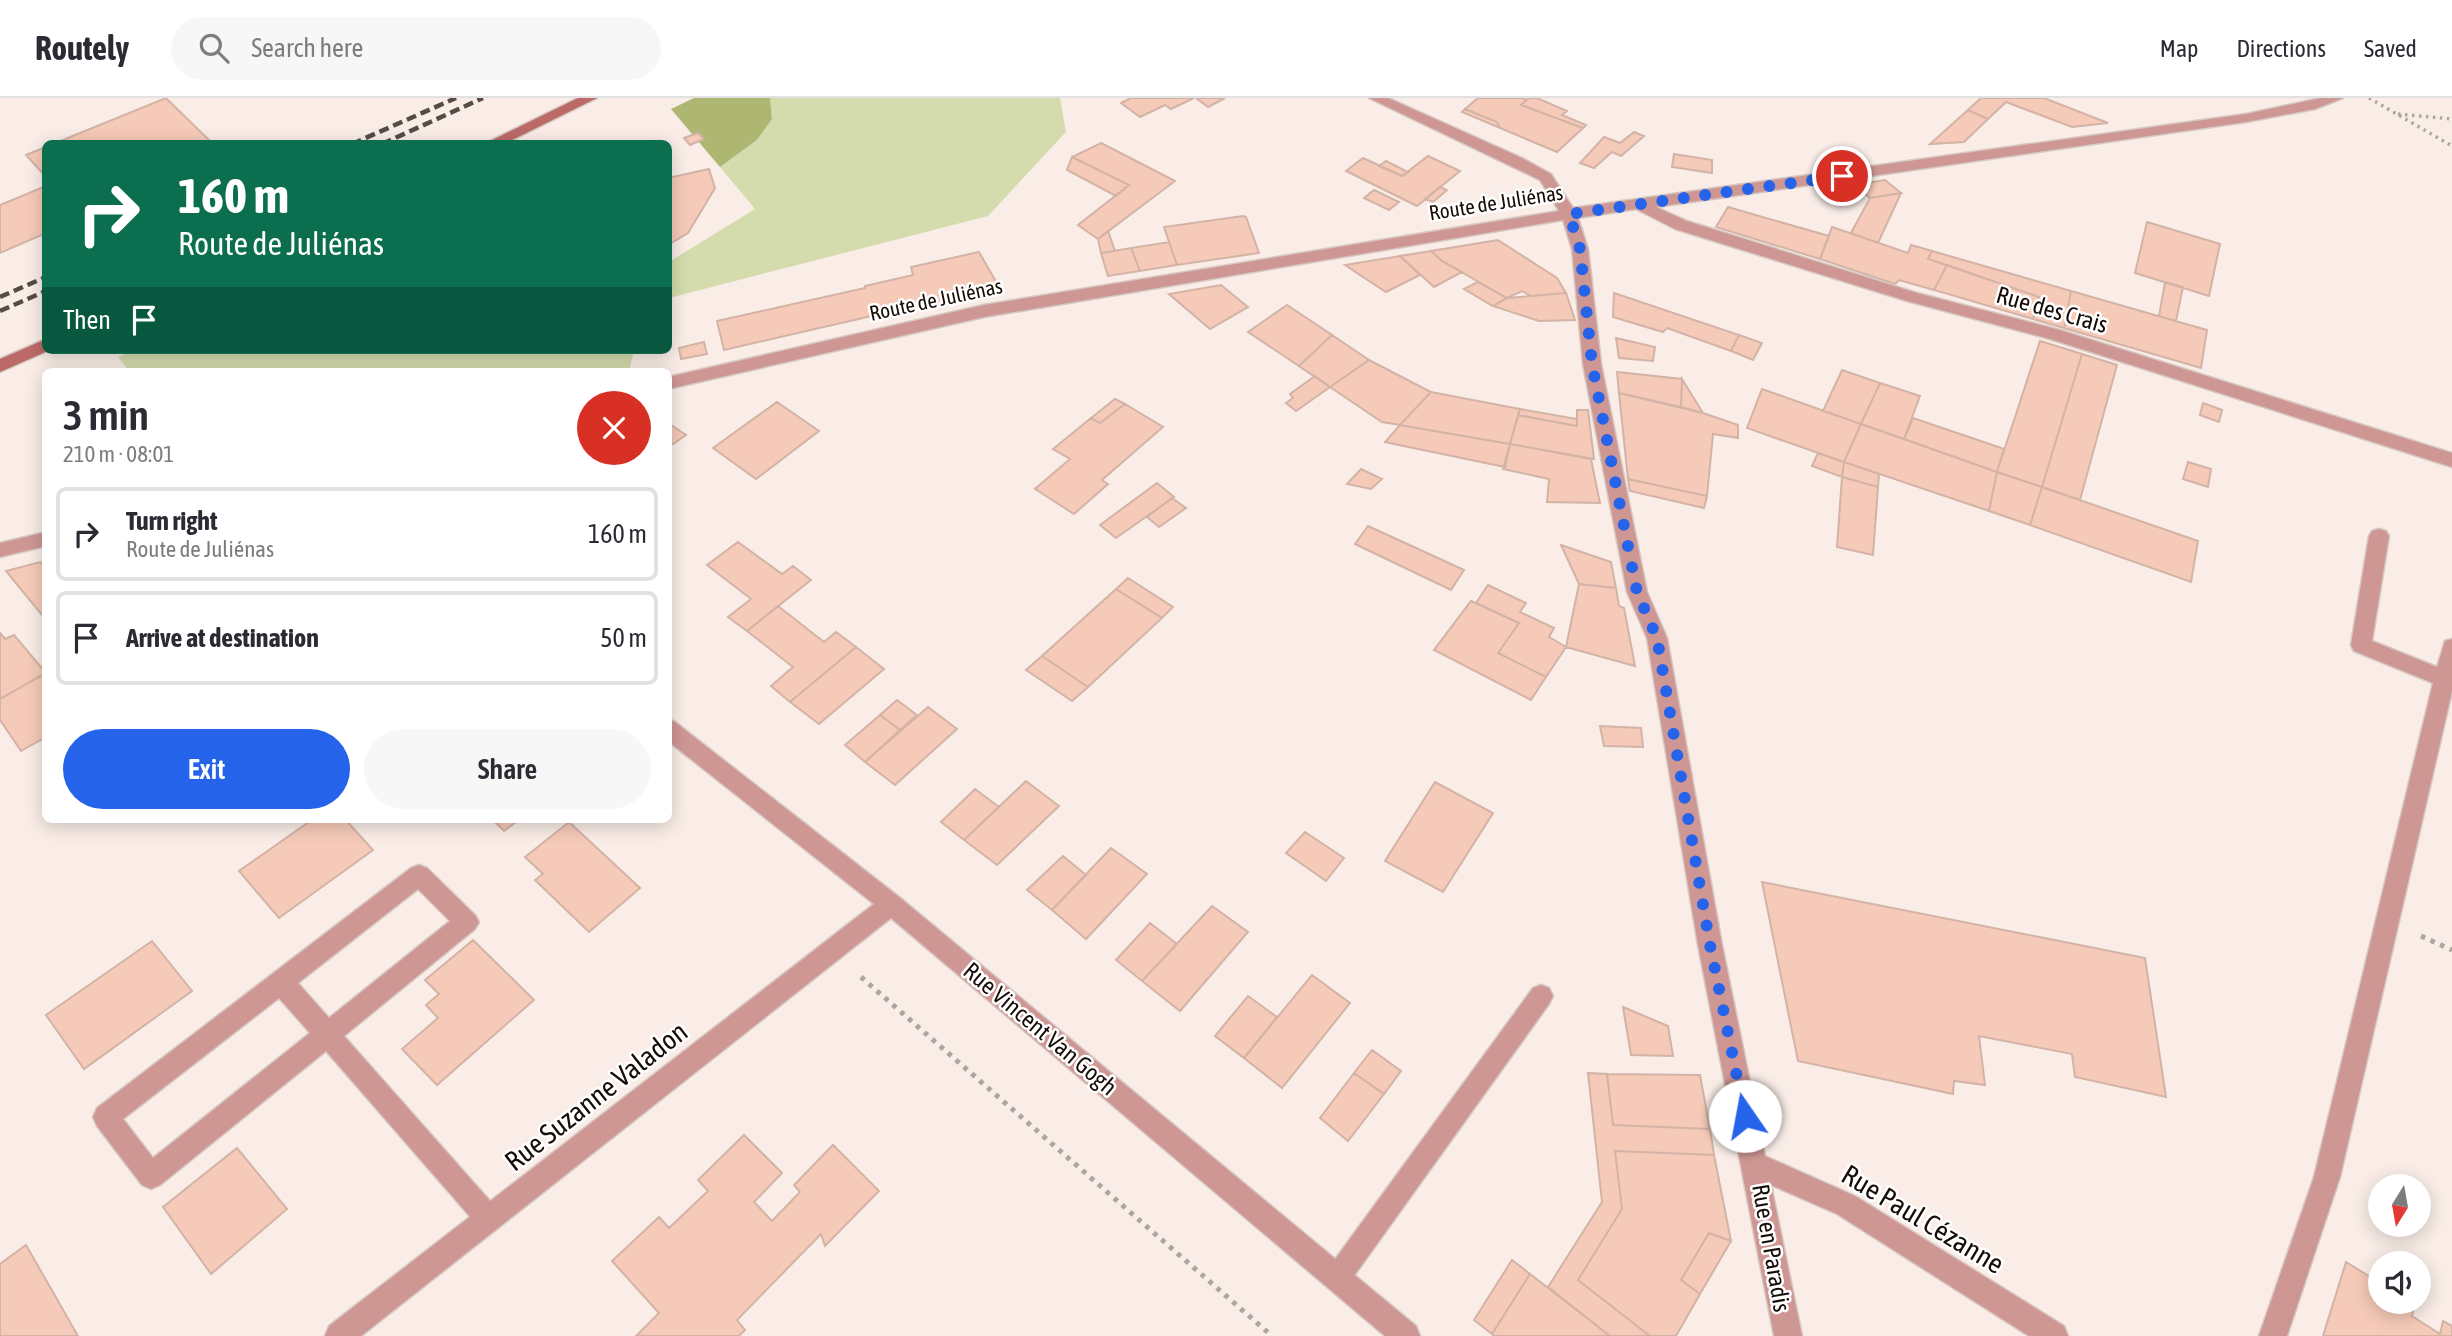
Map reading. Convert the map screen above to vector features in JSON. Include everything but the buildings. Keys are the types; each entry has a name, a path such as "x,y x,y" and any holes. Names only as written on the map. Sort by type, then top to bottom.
{"main road":[{"path":"500,140 590,98"},
{"path":"0,366 42,347"}],"street":[{"name":"Rue en Paradis","path":"1376,98 1517,161 1546,177 1569,214 1580,249 1597,391 1637,592 1657,638 1710,945 1788,1336"},
{"name":"Route de Juliénas","path":"672,382 984,311 1569,214 2246,118 2311,106 2336,98"},
{"name":"Rue des Crais","path":"1640,205 1681,225 1913,297 2054,334 2452,460"},
{"path":"2379,536 2361,645 2444,679"},
{"path":"0,550 42,539"},
{"path":"2273,1336 2327,1177 2452,647"},
{"name":"Rue Vincent Van Gogh","path":"672,730 891,904 1406,1336"},
{"path":"419,875 467,922 327,1035 151,1176 106,1117 419,875"},
{"name":"Rue Suzanne Valadon","path":"339,1336 891,904"},
{"path":"282,982 489,1219"},
{"path":"1337,1278 1541,996"},
{"name":"Rue Paul Cézanne","path":"1756,1165 1846,1205 2054,1336"}],"path":[{"path":"2369,98 2452,146"},
{"path":"2397,114 2452,119"},
{"path":"831,951 1272,1336"}],"green space":[{"path":"694,98 770,98 772,119 757,140 720,167 671,109"},
{"path":"770,98 1060,98 1066,132 988,216 672,297 672,260 755,209 720,167 757,140 772,119"},
{"path":"125,354 633,354 630,368 127,368 118,357"}],"railway":[{"path":"361,140 456,98"},
{"path":"391,140 483,98"},
{"path":"0,297 42,279"},
{"path":"0,311 42,293"}],"route":[{"path":"1745,1116 1710,945 1657,638 1637,592 1592,364 1580,249 1569,214 1842,176"}]}
